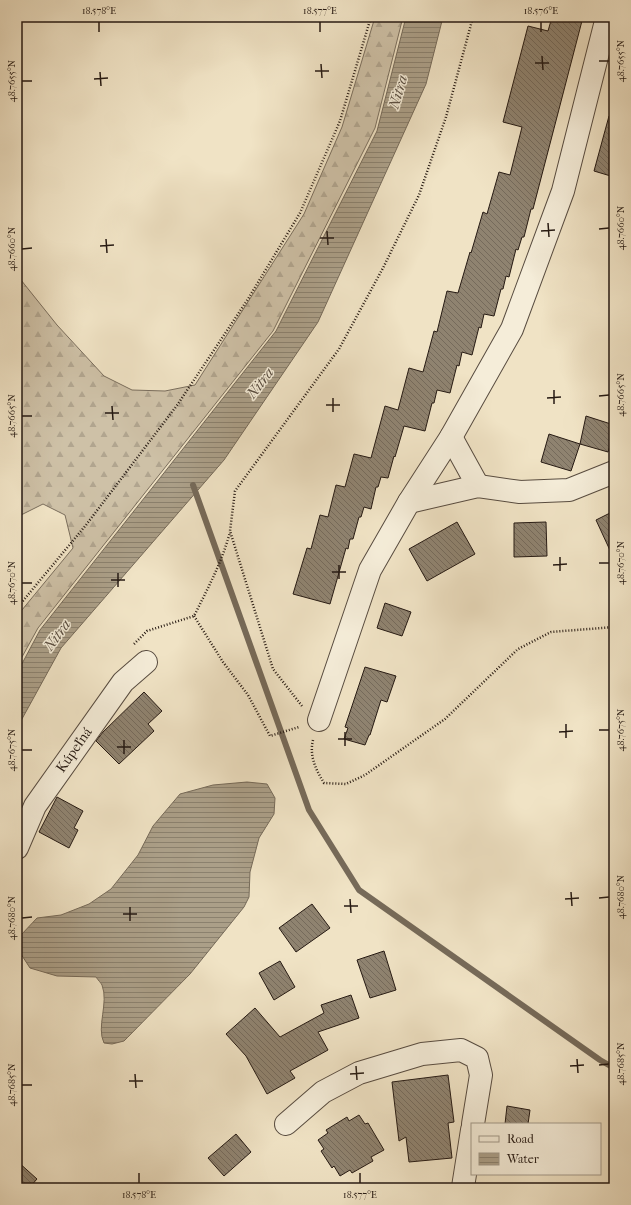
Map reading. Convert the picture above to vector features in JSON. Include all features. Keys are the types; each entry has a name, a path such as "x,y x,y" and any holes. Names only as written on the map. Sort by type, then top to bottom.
{"street":[{"path":"321,712 370,570 409,502 451,437 512,329 563,191 607,17"},
{"path":"451,437 478,486"},
{"path":"409,502 478,486 520,492 570,490 614,472"},
{"name":"Kúpeľná","path":"17,848 35,806 123,682 146,662"},
{"path":"286,1124 323,1092 359,1072 422,1054 461,1050 477,1058 481,1075 473,1123"},
{"path":"460,1188 471,1135"}],"path":[{"path":"17,608 86,525 178,404 248,299 300,213 340,122 371,17"},
{"path":"473,17 446,117 419,195 383,268 339,349 235,491 230,531 273,669 303,707 321,712 311,747 316,770 324,783 346,784 365,775 445,719 518,649 551,632 614,627"},
{"path":"194,616 223,662 248,695 270,736 287,731"}],"green space":[{"path":"375,17 403,17 375,128 273,331 38,628 17,666 17,616 73,548 65,515 43,504 17,517 17,275 57,325 104,376 132,390 165,391 195,385 304,214 342,127"}],"water":[{"name":"Nitra","path":"406,17 443,17 426,84 318,322 224,460 61,648 17,728 17,673 40,630 276,331 377,131"},
{"path":"247,782 267,784 275,798 274,814 259,838 250,872 249,897 244,907 190,974 124,1041 112,1044 104,1043 101,1030 104,992 101,983 96,977 57,976 30,968 19,951 21,935 37,918 61,915 89,904 111,889 138,855 153,826 180,794 213,785"}],"building":[{"path":"552,17 583,17 533,209 531,209 524,237 522,237 518,250 516,249 509,277 506,276 503,289 501,289 494,316 484,314 472,355 462,352 450,393 437,390 425,431 404,426 388,478 381,477 378,487 376,487 371,509 364,507 361,517 359,517 353,539 350,539 348,549 346,548 330,604 293,594 307,548 311,549 320,515 328,517 336,485 345,487 354,454 371,458 385,406 398,410 409,368 423,372 434,331 437,332 447,291 458,293 483,212 487,214 499,172 510,175 522,127 503,122 528,26 548,31"},
{"path":"609,116 614,117 614,177 594,171"},
{"path":"586,416 614,425 614,432 608,452 580,444"},
{"path":"549,434 580,444 571,471 541,462"},
{"path":"614,511 614,559 596,520"},
{"path":"457,522 475,554 427,581 409,549"},
{"path":"546,522 547,556 514,557 514,523"},
{"path":"385,603 411,612 402,636 377,628"},
{"path":"365,667 396,676 387,702 381,700 370,735 365,745 344,739 348,728 345,727"},
{"path":"144,692 162,711 148,724 154,731 119,764 96,741 103,732"},
{"path":"57,797 83,811 74,828 78,830 69,848 39,832"},
{"path":"312,904 330,928 296,952 279,928"},
{"path":"384,951 396,990 370,998 357,960"},
{"path":"280,961 295,987 274,1000 259,973"},
{"path":"351,995 359,1018 318,1032 328,1050 290,1071 295,1078 267,1094 246,1056 226,1034 255,1008 280,1037 324,1013 321,1005"},
{"path":"448,1075 454,1122 448,1123 452,1158 409,1162 406,1137 399,1141 392,1082"},
{"path":"507,1106 530,1110 528,1123 505,1123"},
{"path":"359,1115 365,1124 368,1123 384,1150 371,1157 373,1161 352,1173 350,1170 340,1176 334,1166 332,1168 321,1151 324,1149 318,1140 328,1133 326,1130 347,1117 349,1121"},
{"path":"236,1134 251,1152 224,1176 208,1158"},
{"path":"17,1161 37,1179 29,1188 17,1188"}],"waterway":[{"path":"193,485 309,810 359,890 600,1060 614,1068"}]}
